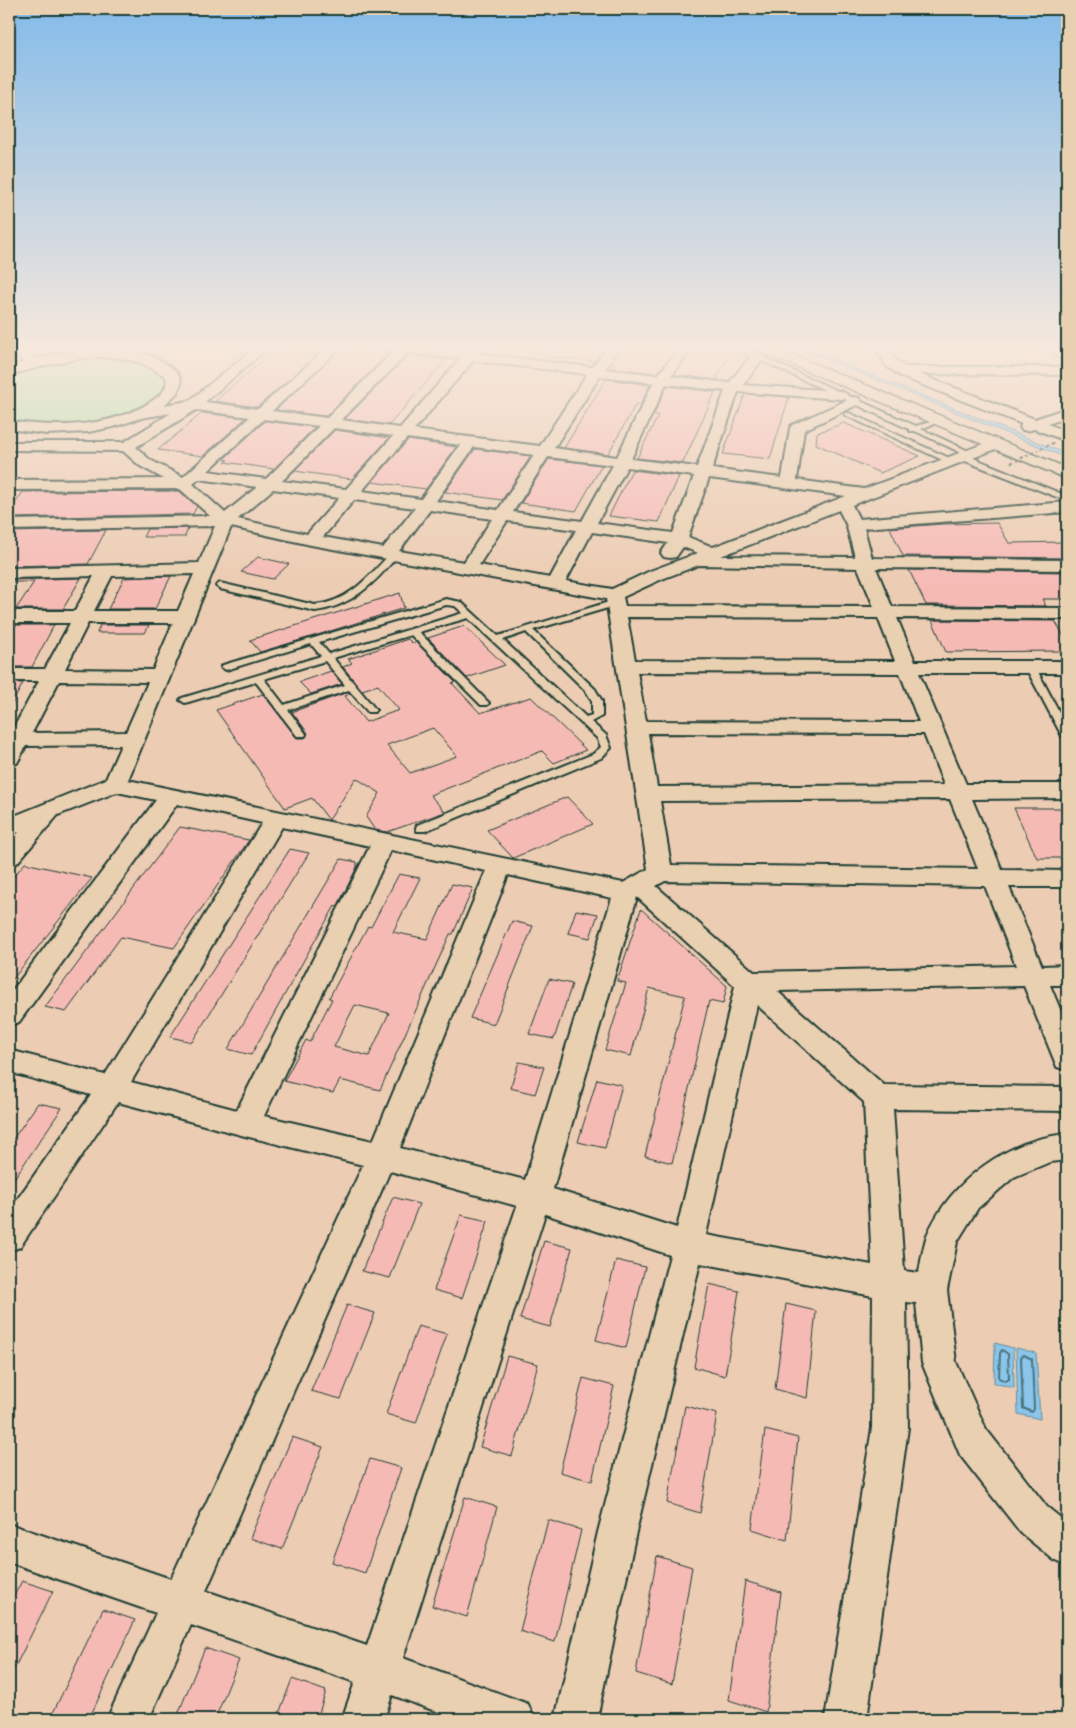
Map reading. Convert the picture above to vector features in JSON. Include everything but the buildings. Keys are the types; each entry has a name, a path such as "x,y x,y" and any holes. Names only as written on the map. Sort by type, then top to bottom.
{"main road":[{"path":"964,427 1005,437 1067,474"},
{"path":"979,427 1067,466"}],"street":[{"path":"13,427 54,430 90,427"},
{"path":"14,446 127,447 159,427"},
{"path":"190,479 246,427"},
{"path":"115,784 225,521 270,484 325,427"},
{"path":"356,427 866,494"},
{"path":"311,540 409,427"},
{"path":"468,569 501,516 562,427"},
{"path":"555,585 639,427"},
{"path":"656,575 679,539 719,427"},
{"path":"789,484 797,428 800,427"},
{"path":"615,603 656,575 962,457 1029,427"},
{"path":"1036,427 1061,440"},
{"path":"9,460 14,446 27,429"},
{"path":"391,555 470,442"},
{"path":"127,447 146,463 190,479 225,521"},
{"path":"9,485 190,479 270,484 679,539 714,553"},
{"path":"844,503 854,524 865,563 884,611 1067,1059"},
{"path":"854,524 1067,507"},
{"path":"9,525 225,521 311,540 555,585 615,603 884,611 1067,613"},
{"path":"693,560 1067,565"},
{"path":"9,573 205,568"},
{"path":"12,746 105,572"},
{"path":"363,1719 535,1197 642,883 648,794 615,603"},
{"path":"9,617 185,617"},
{"path":"626,666 1067,667"},
{"path":"9,675 160,676"},
{"path":"636,727 932,728"},
{"path":"12,746 135,738"},
{"path":"9,827 115,784 500,866 642,883 992,879 1067,880"},
{"path":"648,794 1067,791"},
{"path":"9,1014 170,796"},
{"path":"9,807 53,809"},
{"path":"9,857 53,809"},
{"path":"9,1237 111,1089 276,818"},
{"path":"245,1124 384,841"},
{"path":"128,1719 382,1156 500,866"},
{"path":"642,883 878,1097 1067,1099"},
{"path":"749,982 1067,975"},
{"path":"576,1719 618,1532 688,1246 749,982"},
{"path":"9,1061 245,1124 382,1156 535,1197 688,1246 889,1284 931,1290"},
{"path":"846,1719 890,1428 889,1284 878,1097"},
{"path":"1067,1147 1048,1150 1003,1168 967,1198 942,1238 931,1290 939,1363 973,1442 1034,1520 1067,1548"},
{"path":"9,1543 379,1670 513,1719"}],"lane":[{"path":"875,427 896,436 962,457 1067,499"},
{"path":"911,427 962,457"},
{"path":"896,436 922,427"},
{"path":"220,586 316,608 327,608 349,598 391,555"},
{"path":"226,667 446,602 458,604 602,737 606,748 597,756 421,828"},
{"path":"498,640 527,629 615,603"},
{"path":"185,700 470,614"},
{"path":"527,629 590,689 597,701 597,716 585,721"},
{"path":"412,631 484,703"},
{"path":"313,641 371,710"},
{"path":"1031,668 1067,736"},
{"path":"258,678 301,734"},
{"path":"282,709 351,686"}],"path":[{"path":"1011,463 1061,440"}],"water":[{"path":"991,427 999,427 1067,454 1067,458"},
{"path":"995,1343 1013,1348 1014,1388 994,1383"},
{"path":"1016,1348 1036,1353 1040,1419 1018,1414"}]}
